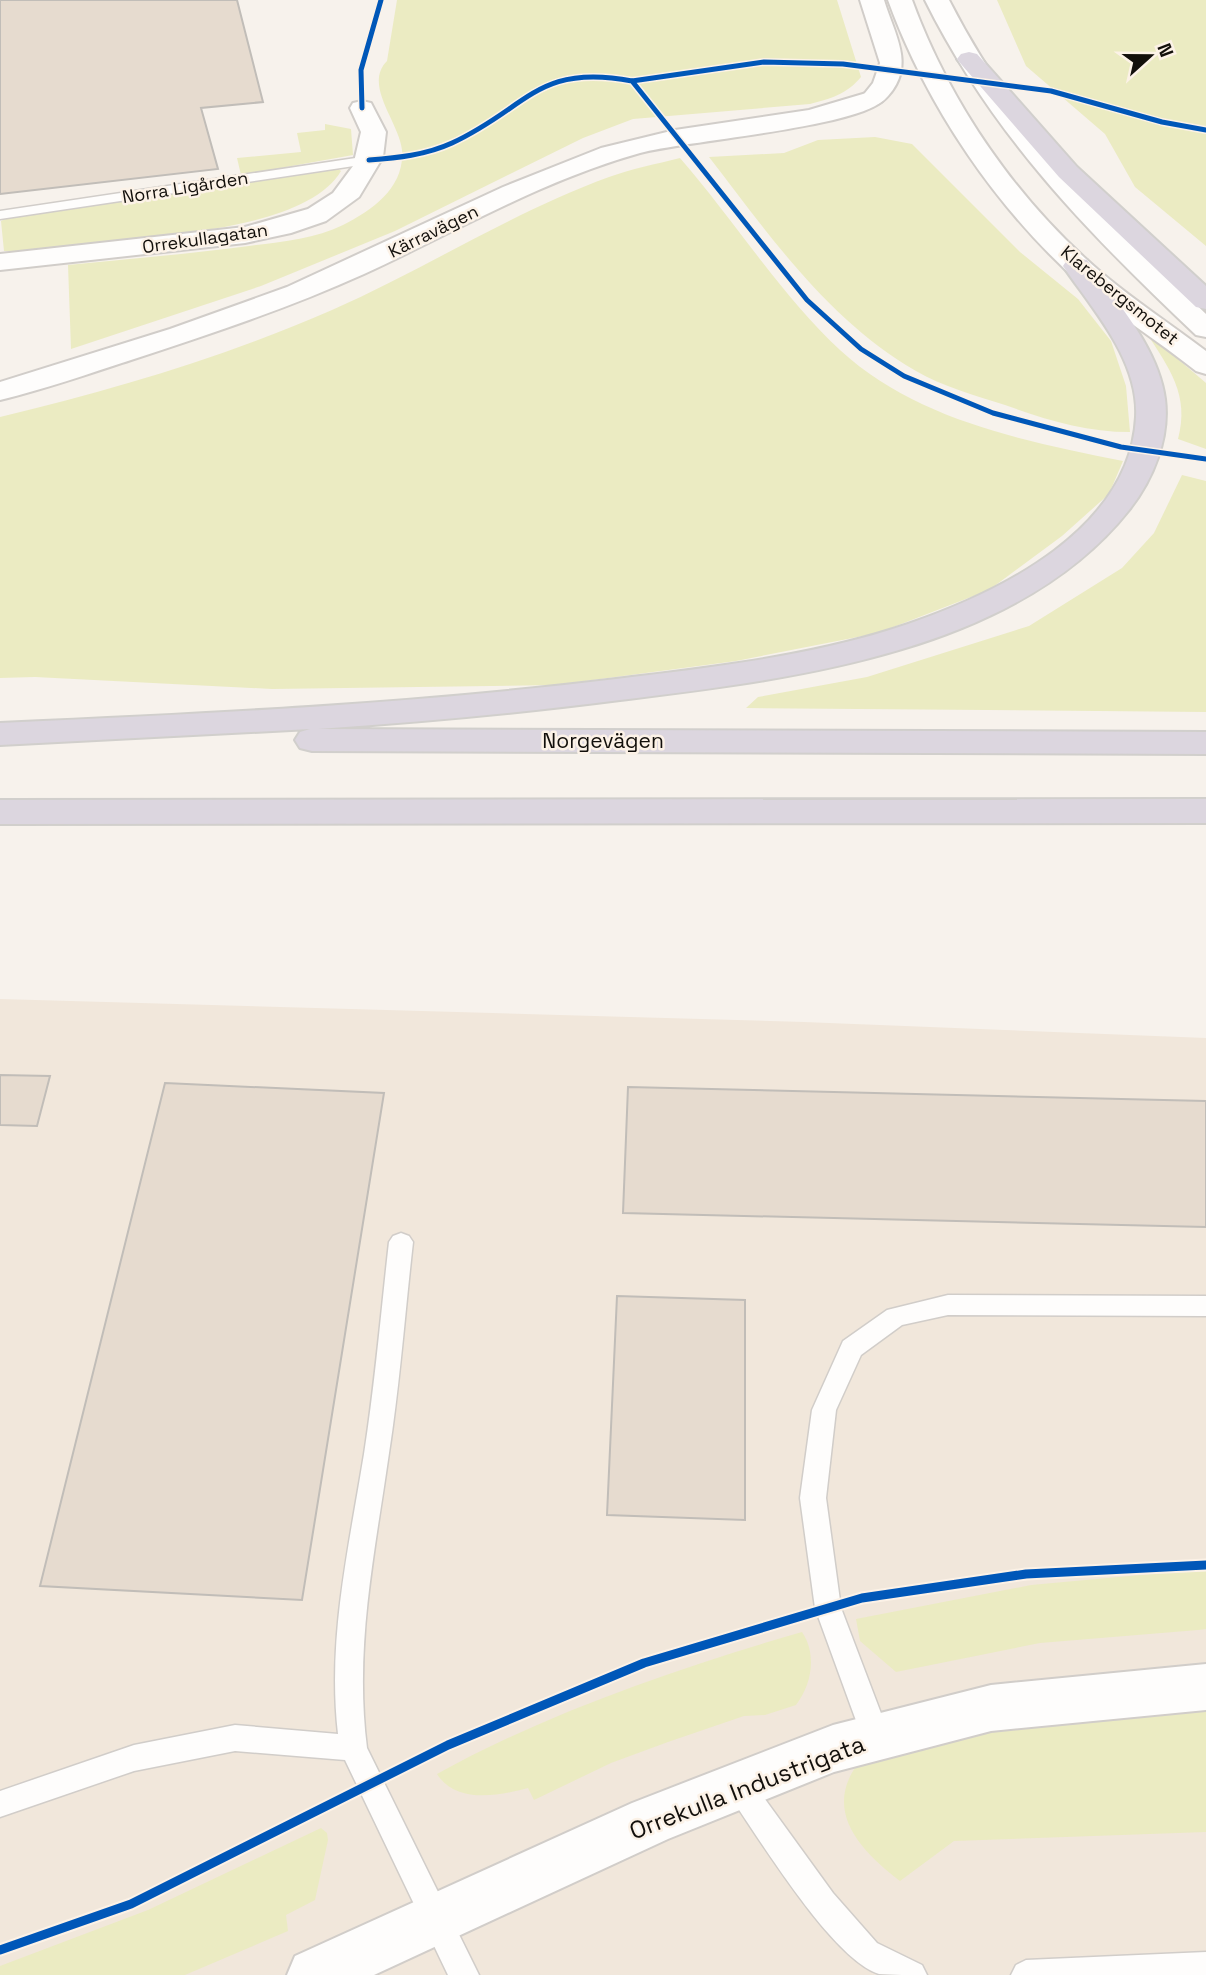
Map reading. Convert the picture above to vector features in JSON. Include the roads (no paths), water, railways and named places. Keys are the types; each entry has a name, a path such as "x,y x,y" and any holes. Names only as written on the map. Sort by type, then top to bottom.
{"highway":[{"path":"969,59 1068,172 1206,301"},
{"path":"0,734 220,724 586,694 700,678 825,655 919,631 987,604 1048,572 1094,533 1123,497 1140,467 1151,421 1150,392 1138,361 1077,265"},
{"name":"Norgevägen","path":"0,740 1206,743"},
{"path":"0,812 1206,811"}],"street":[{"name":"Kärravägen","path":"0,391 243,313 351,270 542,178 610,153 668,139 817,113 873,98 888,84 894,63 872,0"},
{"name":"Klarebergsmotet","path":"900,0 919,49 994,174 1077,265 1206,365"},
{"name":"Klarebergsmotet","path":"937,0 998,106 1046,166 1112,237 1206,329"},
{"name":"Orrekullagatan","path":"0,262 239,236 281,227 318,214 347,195 363,176 376,138 370,118 362,108"},
{"name":"Orrekulla Industrigata","path":"314,1975 650,1821 833,1749 991,1708 1206,1687"}],"lane":[{"name":"Norra Ligården","path":"0,215 369,159"},
{"path":"401,1242 377,1452 357,1564 349,1643 349,1714 353,1748 464,1975"},
{"path":"876,1737 828,1608 813,1498 824,1410 852,1348 895,1317 948,1305 1206,1306"},
{"path":"0,1804 134,1758 234,1738 353,1748"},
{"path":"740,1786 823,1902 867,1953 912,1975"},
{"path":"1026,1975 1206,1967"}]}
